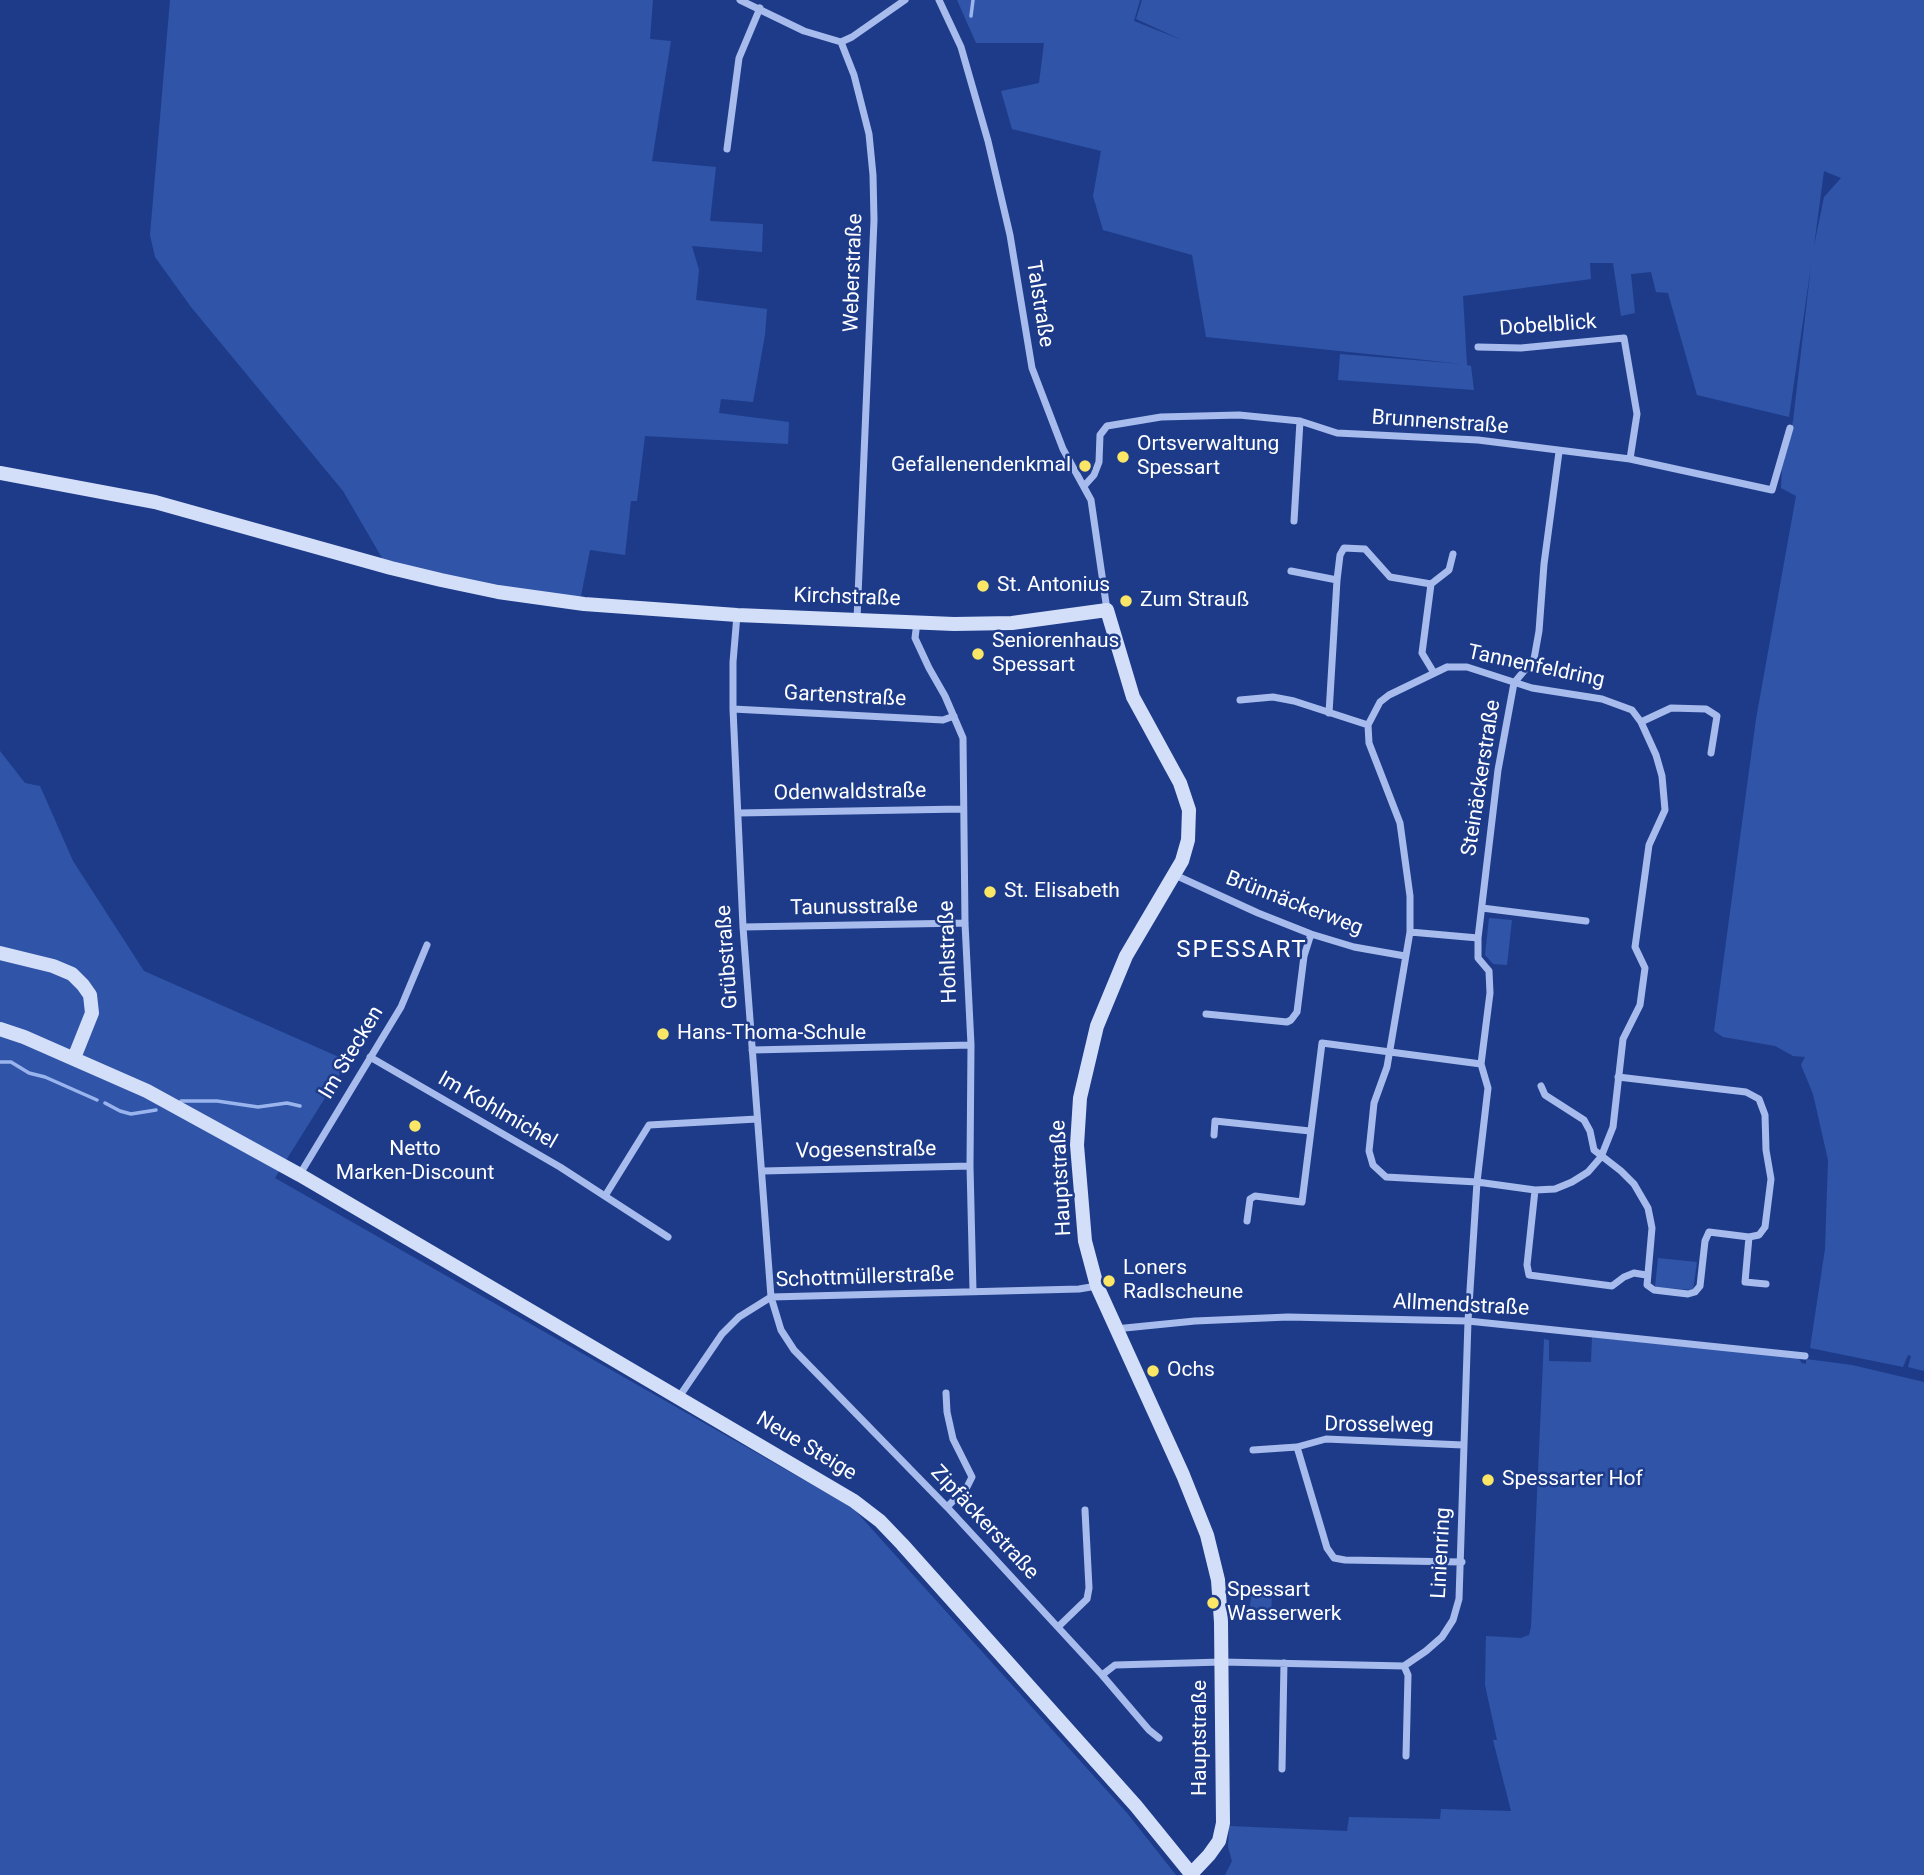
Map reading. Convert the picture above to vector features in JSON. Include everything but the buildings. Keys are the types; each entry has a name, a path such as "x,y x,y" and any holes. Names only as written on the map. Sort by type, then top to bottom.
{"street":[{"path":"740,0 804,31 841,42 905,0"},
{"name":"Talstraße","path":"939,0 961,47 988,141 1010,235 1032,368 1063,449 1084,486 1093,509 1107,610"},
{"path":"727,149 739,58 760,8"},
{"name":"Weberstraße","path":"841,42 854,75 869,134 873,175 874,220 858,619"},
{"name":"Dobelblick","path":"1478,347 1521,348 1624,338 1637,414 1630,459"},
{"name":"Brunnenstraße","path":"1084,486 1094,475 1099,462 1100,435 1107,426 1150,418 1239,415 1300,421 1337,433 1478,440 1630,459 1772,490 1790,428"},
{"path":"1294,521 1300,421"},
{"name":"Steinäckerstraße","path":"1468,1321 1477,1182 1488,1088 1481,1064 1490,993 1489,971 1478,958 1478,938 1498,770 1514,683 1534,659 1559,452"},
{"name":"Kirchstraße","path":"0,474 155,502 441,580 498,592 583,604 737,615 917,622 1012,623 1107,610"},
{"path":"1329,713 1337,580 1340,555 1344,548 1365,549 1390,577 1431,584"},
{"path":"1434,673 1422,653 1431,584 1449,570 1452,554"},
{"path":"1291,571 1337,580"},
{"name":"Hauptstraße","path":"1107,610 1133,697 1180,783 1189,810 1188,840 1182,861 1126,956 1102,1014 1088,1057 1080,1098 1077,1145 1085,1241 1097,1286 1183,1475 1206,1535 1218,1580 1222,1662 1223,1823 1219,1841 1192,1874"},
{"name":"Grübstraße","path":"737,615 733,709 743,927 771,1297"},
{"name":"Hohlstraße","path":"917,622 915,638 918,646 963,738 962,809 971,1045 973,1292"},
{"name":"Tannenfeldring","path":"1447,667 1467,667 1514,683 1619,703 1632,710 1641,722 1662,776 1665,810 1648,845 1635,947 1645,968 1640,1005 1623,1039 1612,1127 1601,1157 1588,1172 1555,1189 1535,1190 1477,1182 1386,1177 1373,1165 1368,1151 1374,1103 1390,1052 1410,932 1410,897 1399,823 1369,743 1368,725 1380,702 1434,673 1447,667"},
{"path":"1240,700 1272,697 1294,701 1368,725"},
{"path":"1641,722 1671,708 1706,709 1717,716 1712,753"},
{"name":"Gartenstraße","path":"733,709 943,720 954,716"},
{"name":"Odenwaldstraße","path":"738,813 962,809"},
{"name":"Brünnäckerweg","path":"1174,874 1311,934 1354,947 1405,956"},
{"path":"1482,908 1586,921"},
{"name":"Taunusstraße","path":"743,927 965,923"},
{"path":"1410,932 1478,938"},
{"path":"1206,1014 1287,1022 1291,1020 1297,1012 1304,956 1311,934"},
{"name":"Im Stecken","path":"300,1175 401,1007 427,945"},
{"path":"0,953 53,966 72,974 83,985 90,995 92,1013 74,1058"},
{"name":"Neue Steige","path":"0,1028 147,1091 300,1175 855,1501 880,1521 1136,1806 1192,1874"},
{"path":"1247,1221 1250,1199 1255,1196 1302,1202 1322,1043 1481,1064"},
{"path":"752,1050 971,1045"},
{"name":"Im Kohlmichel","path":"370,1058 605,1195 668,1237"},
{"path":"1541,1086 1545,1096 1584,1120 1594,1150 1634,1184 1648,1208 1652,1228 1647,1284 1654,1290 1688,1294 1695,1292 1700,1286 1705,1241 1709,1232 1749,1237 1759,1235 1765,1227 1771,1180 1766,1150 1765,1115 1759,1099 1746,1091 1618,1077"},
{"path":"605,1195 649,1125 757,1119"},
{"path":"1214,1135 1215,1121 1310,1131"},
{"name":"Vogesenstraße","path":"763,1171 970,1166"},
{"path":"1535,1190 1527,1265 1529,1275 1612,1286 1634,1273 1646,1275"},
{"path":"1749,1237 1745,1282 1766,1284"},
{"name":"Schottmüllerstraße","path":"679,1397 722,1334 739,1317 771,1297 1097,1286"},
{"name":"Zipfäckerstraße","path":"771,1297 781,1330 794,1350 947,1507 1159,1738"},
{"name":"Allmendstraße","path":"1115,1329 1195,1321 1288,1317 1468,1321 1805,1356"},
{"name":"Linienring","path":"1404,1666 1442,1637 1453,1620 1459,1599 1468,1321"},
{"path":"946,1393 953,1439 972,1477 967,1488 947,1507"},
{"name":"Drosselweg","path":"1254,1450 1297,1447 1326,1439 1463,1445"},
{"path":"1297,1447 1327,1548 1334,1558 1462,1562"},
{"path":"1058,1627 1087,1599 1089,1588 1085,1510"},
{"path":"1102,1675 1115,1665 1222,1662 1404,1666 1408,1675 1406,1756"},
{"path":"1282,1769 1284,1663"}],"shaded area":[{"path":"170,0 653,0 650,39 671,41 652,161 716,167 710,221 763,224 762,252 692,246 699,270 696,300 767,309 753,402 721,399 719,413 789,422 788,444 645,436 637,501 631,501 625,555 590,550 579,598 514,591 385,563 343,491 191,307 155,257 150,235"},
{"path":"957,0 1140,0 1134,21 1182,40 1136,19 1142,0 1924,0 1924,1371 1908,1367 1911,1356 1908,1355 1903,1367 1810,1348 1825,1249 1828,1160 1813,1094 1801,1065 1805,1057 1793,1056 1775,1046 1723,1037 1714,1031 1756,719 1796,496 1781,488 1782,469 1793,421 1811,266 1789,417 1697,395 1668,293 1656,292 1651,272 1631,274 1635,313 1621,316 1613,263 1590,263 1591,279 1463,296 1467,365 1471,366 1474,390 1338,380 1340,354 1463,364 1206,337 1192,255 1103,230 1093,196 1101,151 1012,129 1001,91 1039,83 1044,43 976,43","holes":["1824,171 1841,178 1824,197 1814,246"]},
{"path":"0,751 25,783 40,786 73,861 144,971 348,1061 275,1178 853,1508 1127,1813 1176,1875 0,1875"},
{"path":"1489,918 1512,920 1507,965 1493,964 1485,955"},
{"path":"1658,1258 1697,1262 1693,1290 1655,1287"},
{"path":"1592,1337 1798,1358 1806,1364 1806,1359 1852,1365 1924,1382 1924,1875 1225,1875 1232,1861 1228,1847 1229,1826 1347,1831 1349,1817 1440,1819 1441,1809 1511,1811 1493,1740 1497,1740 1485,1685 1486,1636 1521,1638 1529,1635 1531,1627 1544,1339 1549,1340 1549,1361 1591,1362"},
{"path":"1272,1588 1271,1620 1253,1619 1250,1605 1252,1593"}],"waterway":[{"path":"971,16 973,0"},
{"path":"0,1062 11,1062 29,1073 45,1077 97,1100"},
{"path":"181,1101 217,1101 258,1107 287,1103 300,1106"},
{"path":"105,1103 131,1114 156,1110"}],"place":[{"name":"Ortsverwaltung Spessart","path":"1123,457"},
{"name":"Gefallenendenkmal","path":"1085,466"},
{"name":"St. Antonius","path":"983,586"},
{"name":"Zum Strauß","path":"1126,601"},
{"name":"Seniorenhaus Spessart","path":"978,654"},
{"name":"St. Elisabeth","path":"990,892"},
{"name":"Hans-Thoma-Schule","path":"663,1034"},
{"name":"Netto Marken-Discount","path":"415,1126"},
{"name":"Loners Radlscheune","path":"1109,1281"},
{"name":"Ochs","path":"1153,1371"},
{"name":"Spessarter Hof","path":"1488,1480"},
{"name":"Spessart Wasserwerk","path":"1213,1603"}],"district":[{"name":"SPESSART","path":"1242,951"}]}
